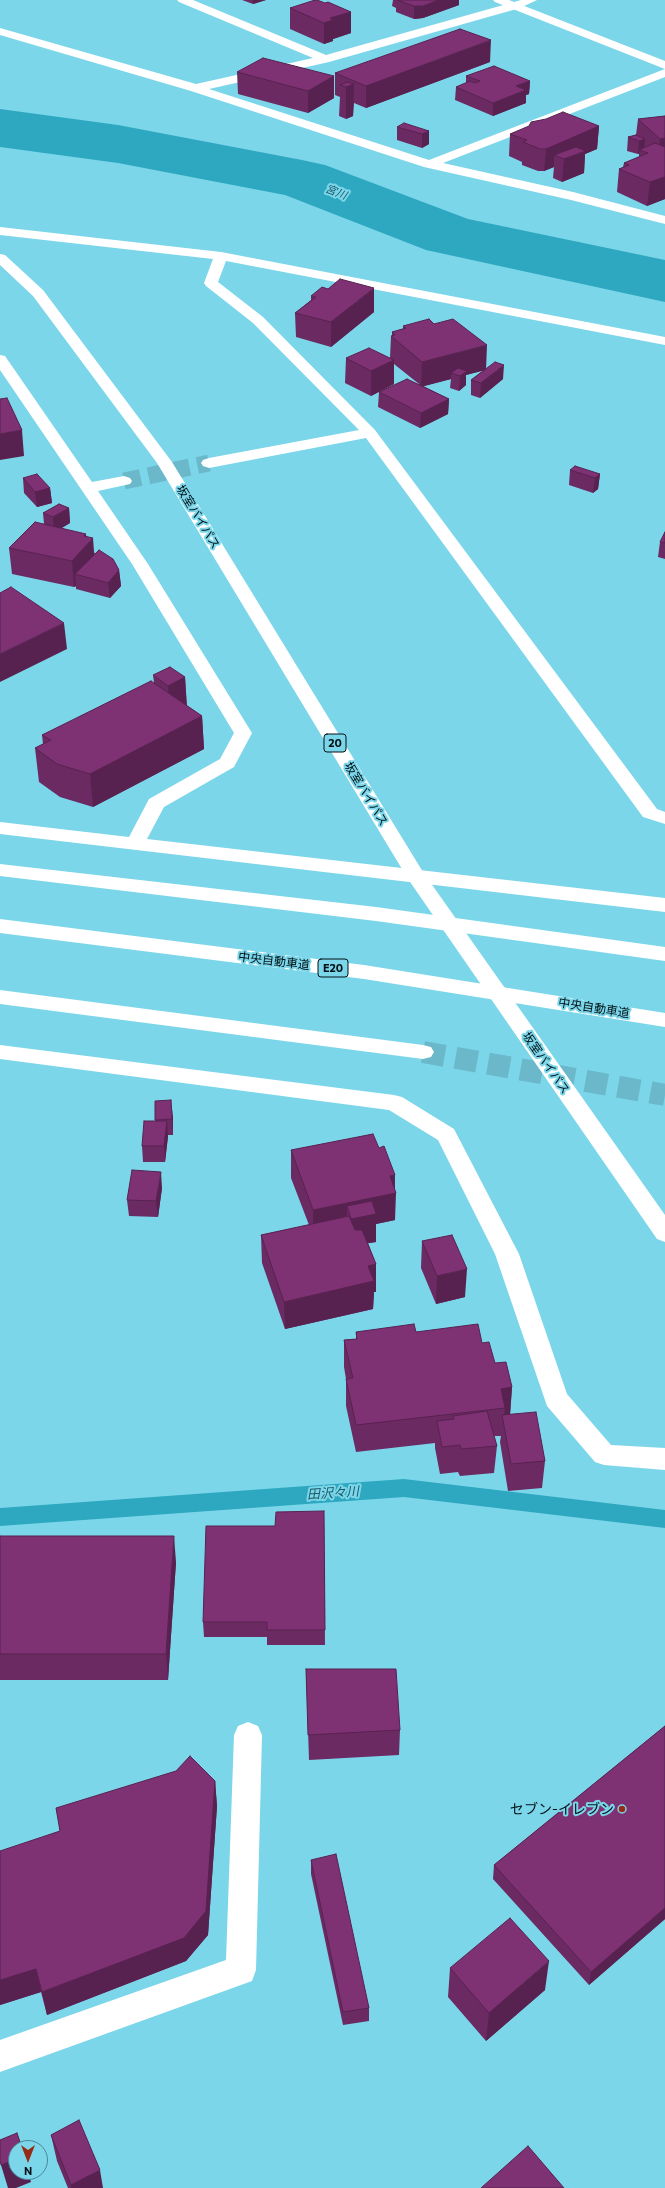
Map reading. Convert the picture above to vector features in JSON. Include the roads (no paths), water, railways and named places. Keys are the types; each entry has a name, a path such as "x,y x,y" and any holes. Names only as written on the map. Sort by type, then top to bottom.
{"main road":[{"path":"183,0 325,59"},
{"path":"499,0 665,65"},
{"path":"195,88 325,59 516,6 531,0"},
{"path":"0,31 195,88 429,164 573,196 665,220"},
{"path":"429,164 665,74"},
{"path":"0,231 221,256 665,341"},
{"path":"221,256 211,283 258,320 370,433 650,813 665,818"},
{"name":"坂室バイパス","path":"0,258 38,293 164,462 415,875 665,1233"},
{"path":"0,359 140,564 243,733 227,763 156,803 135,843"},
{"path":"209,463 370,433"},
{"path":"88,488 124,481"},
{"path":"0,828 665,905"},
{"path":"0,870 376,914 665,954"},
{"name":"中央自動車道","path":"0,926 364,972 665,1020"},
{"path":"0,997 423,1052"},
{"path":"0,1052 394,1103 446,1135 507,1254 556,1399 604,1455 665,1460"},
{"path":"0,2056 241,1970 248,1735"}],"waterway":[{"name":"宮川","path":"0,128 118,144 302,179 450,236 665,281"},
{"name":"田沢々川","path":"0,1517 404,1488 665,1519"}],"tunnel":[{"path":"124,481 209,463"},
{"path":"423,1052 665,1095"}],"place":[{"name":"セブン-イレブン","path":"622,1809"}]}
